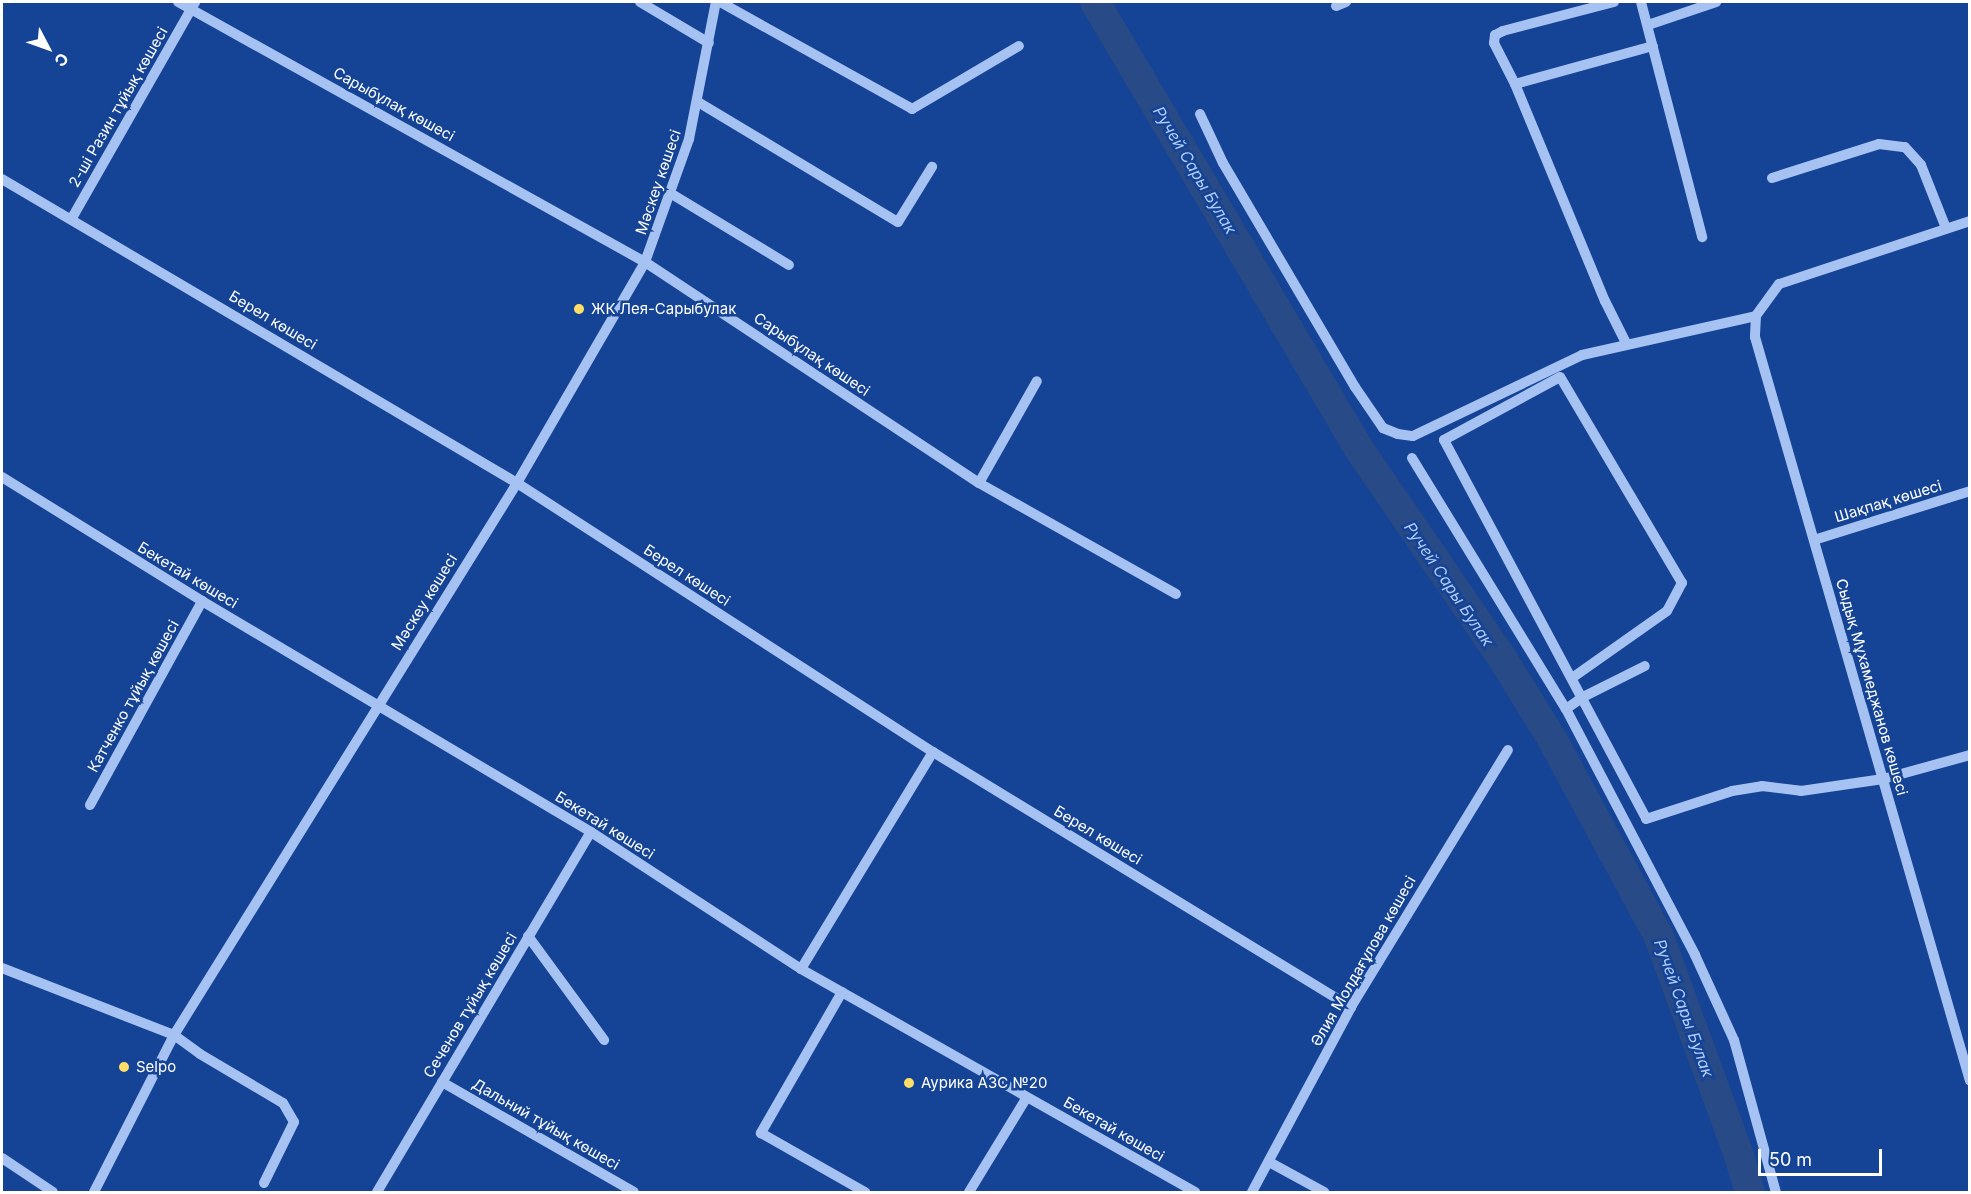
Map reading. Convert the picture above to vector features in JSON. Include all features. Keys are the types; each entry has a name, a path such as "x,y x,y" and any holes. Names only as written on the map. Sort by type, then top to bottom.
{"street":[{"name":"Сарыбұлақ көшесі","path":"178,2 193,6 645,262 979,483 1176,594"},
{"path":"640,2 709,43"},
{"path":"718,2 912,109 1019,46"},
{"name":"Мәскеу көшесі","path":"94,1192 174,1035 377,704 518,483 645,262 689,139 718,2"},
{"path":"1614,2 1495,35 1494,43 1515,84 1605,301 1626,343"},
{"path":"1641,2 1701,237"},
{"path":"1648,25 1716,2"},
{"name":"2-ші Разин тұйық көшесі","path":"72,218 193,6"},
{"path":"1515,84 1653,46"},
{"path":"698,102 898,222 932,167"},
{"path":"1200,114 1223,163 1354,387 1383,428 1413,436 1582,355 1626,343 1756,316 1779,284 1970,220"},
{"path":"1772,178 1879,144 1905,147 1921,165 1946,228"},
{"name":"Берел көшесі","path":"2,179 72,218 518,483 933,752 1351,1007"},
{"path":"670,193 789,265"},
{"name":"Сыдық Мұхамеджанов көшесі","path":"1756,316 1755,337 1970,1081"},
{"path":"1572,678 1667,611 1682,583 1560,377 1444,440 1646,819 1732,791 1762,786 1801,791 1883,779 1970,755"},
{"path":"979,483 1037,381"},
{"path":"1412,458 1566,709 1695,956 1734,1040 1776,1192"},
{"name":"Бекетай көшесі","path":"2,477 202,602 591,832 801,969 1195,1192"},
{"name":"Шақпақ көшесі","path":"1815,540 1970,492"},
{"name":"Катченко тұйық көшесі","path":"90,805 202,602"},
{"path":"1566,709 1583,697 1646,666"},
{"name":"Әлия Молдағұлова көшесі","path":"1252,1192 1351,1007 1508,750"},
{"path":"801,969 933,752"},
{"name":"Сеченов тұйық көшесі","path":"377,1192 591,832"},
{"path":"528,936 604,1040"},
{"path":"2,968 174,1035 200,1054 283,1103 294,1122 264,1183"},
{"path":"842,992 761,1133 865,1192"},
{"name":"Дальний тұйық көшесі","path":"442,1082 634,1192"},
{"path":"969,1192 1027,1097"},
{"path":"2,1158 53,1192"},
{"path":"1269,1162 1324,1192"}],"waterway":[{"name":"Ручей Сары Булак","path":"1095,2 1359,449 1504,661 1552,739 1659,937 1738,1153 1750,1192"}],"place":[{"name":"ЖК Лея-Сарыбулак","path":"579,309"},
{"name":"Selpo","path":"124,1067"},
{"name":"Аурика АЗС №20","path":"909,1083"}]}
